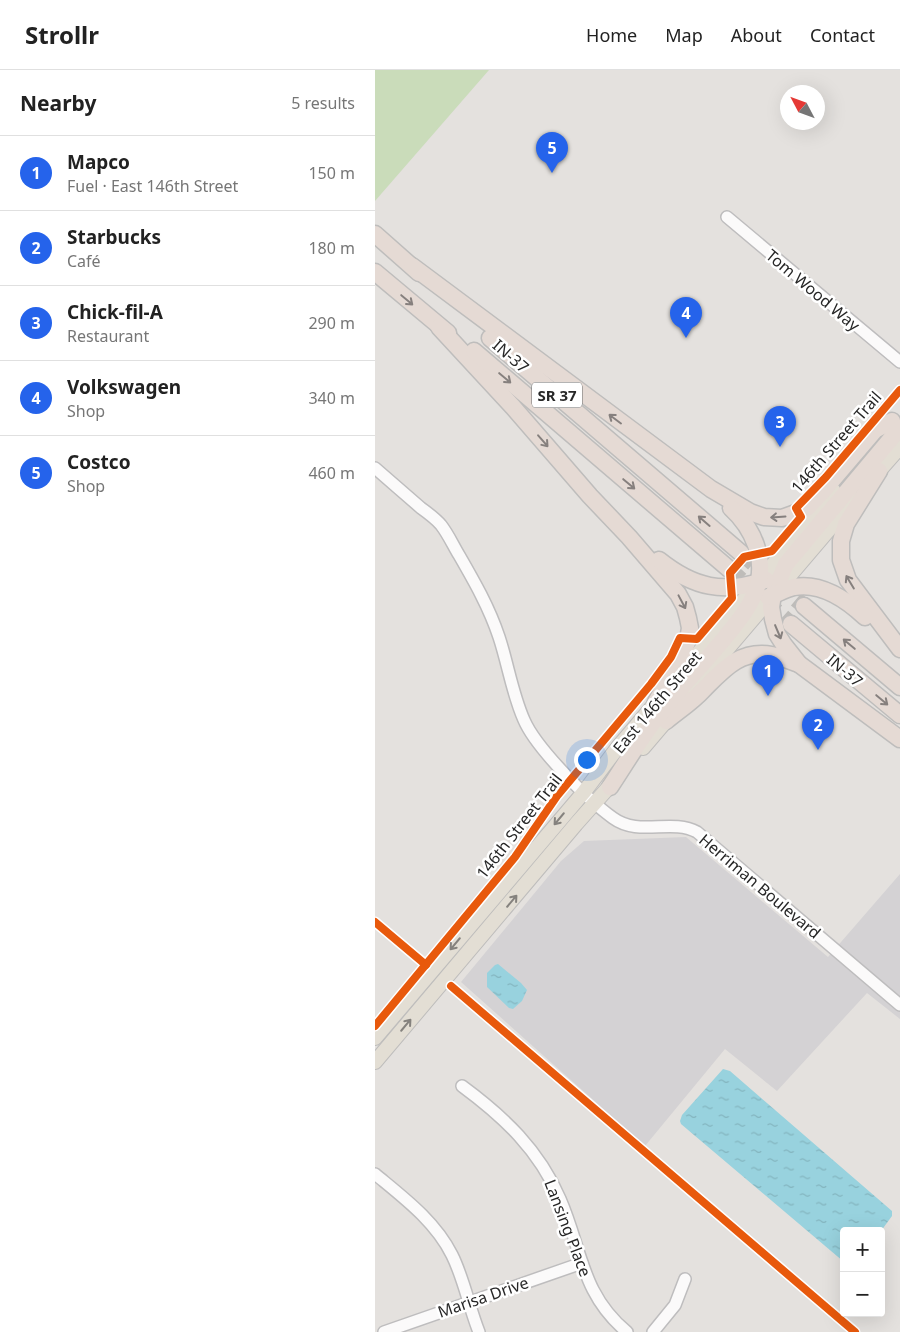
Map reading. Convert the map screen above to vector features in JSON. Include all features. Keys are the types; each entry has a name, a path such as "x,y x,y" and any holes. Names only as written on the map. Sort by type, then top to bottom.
{"highway":[{"name":"IN-37","path":"375,234 412,266 437,292 741,553"},
{"path":"412,266 711,489 742,517 750,528 759,559 758,583 743,605 743,615 658,716 610,787"},
{"name":"IN-37","path":"375,272 439,327 470,348 729,569"},
{"path":"439,327 513,406 678,594 685,607 690,628 689,640 656,702"},
{"path":"711,489 750,512 764,517 782,518 793,514 807,508 875,430 897,420"},
{"path":"897,420 786,564 773,595 771,608 777,634 799,664 900,739"},
{"path":"879,471 846,524 841,541 841,560 847,580 900,649"},
{"path":"629,537 672,570 700,584 731,588 758,583 782,572 811,551"},
{"path":"743,605 793,587 807,586 839,596 850,603 900,649"},
{"name":"IN-37","path":"804,606 900,687"},
{"name":"IN-37","path":"791,624 900,716"},
{"path":"666,721 701,692 720,671 737,660 747,656 766,655 799,664"}],"main road":[{"path":"758,583 897,420"},
{"name":"East 146th Street","path":"375,1062 576,824 610,787 900,447"},
{"name":"East 146th Street","path":"375,1038 584,792 618,747 656,702 743,605"}],"street":[{"name":"Tom Wood Way","path":"727,217 900,362"},
{"name":"Herriman Boulevard","path":"375,468 441,525 480,592 492,618 524,722 540,747 584,792 615,819 638,828 680,826 697,832 900,1005"},
{"name":"Lansing Place","path":"462,1086 500,1115 520,1135 551,1178 590,1286 610,1316 627,1332"},
{"path":"375,1174 423,1216 446,1244 453,1257 479,1332"},
{"name":"Marisa Drive","path":"384,1332 582,1263"},
{"path":"653,1332 675,1304 685,1278"}],"shaded area":[{"path":"686,837 828,957 900,874 900,1019 867,993 777,1091 725,1049 645,1146 461,982 561,861 584,841"}],"green space":[{"path":"375,70 489,70 375,201"}],"water":[{"path":"498,964 527,990 522,1001 513,1009 509,1008 487,987 487,973"},
{"path":"723,1069 730,1071 892,1211 892,1216 884,1227 840,1227 840,1259 681,1124 682,1115"}],"tunnel":[{"path":"741,553 804,606"},
{"path":"729,569 791,624"}],"cycle path":[{"name":"146th Street Trail","path":"375,1026 515,857 557,796 651,684 671,657 680,638 697,639 732,598 730,573 744,557 772,551 801,517 796,508 826,477 900,390"},
{"path":"375,922 426,965"},
{"path":"451,986 855,1332"}],"place":[{"name":"Costco","path":"552,173"},
{"name":"Volkswagen","path":"686,338"},
{"name":"Chick-fil-A","path":"780,447"},
{"name":"Mapco","path":"768,696"},
{"name":"Starbucks","path":"818,750"}]}
